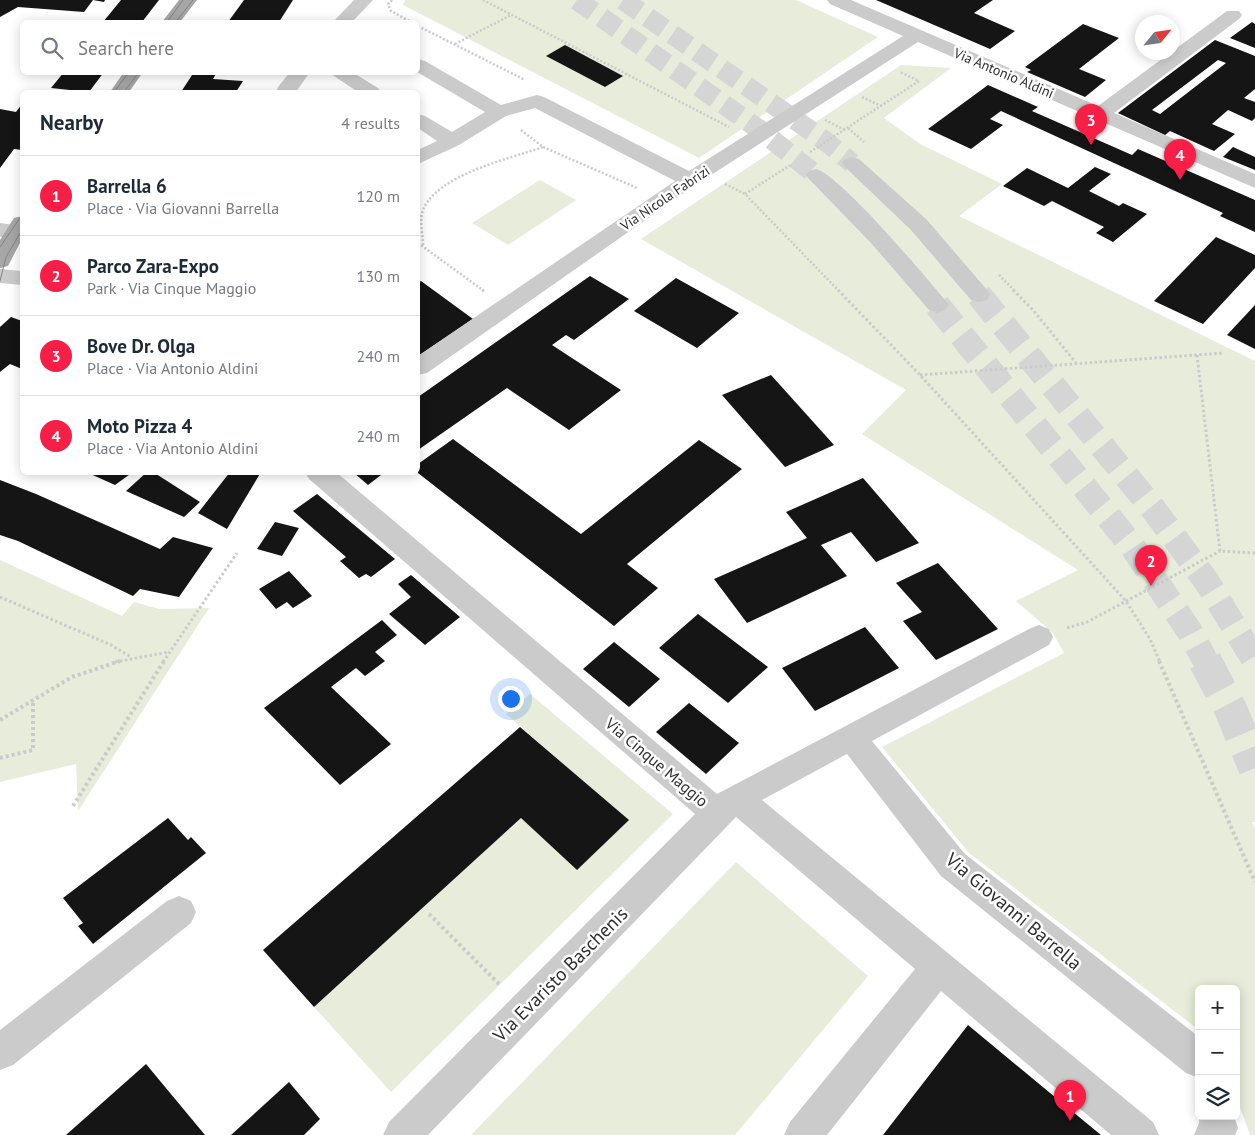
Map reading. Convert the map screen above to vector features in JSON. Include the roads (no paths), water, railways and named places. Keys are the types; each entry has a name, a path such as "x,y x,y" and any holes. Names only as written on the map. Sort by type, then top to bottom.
{"main road":[{"path":"173,20 188,0"},
{"path":"121,90 132,75"},
{"path":"0,261 13,228"}],"street":[{"path":"345,20 364,0"},
{"name":"Via Antonio Aldini","path":"836,0 1255,182"},
{"path":"1100,114 1233,15"},
{"name":"Via Nicola Fabrizi","path":"420,366 690,180 917,35"},
{"path":"420,66 499,112"},
{"path":"286,90 298,75"},
{"path":"342,75 368,90"},
{"path":"420,157 452,141 499,112 536,101 690,180"},
{"path":"420,121 452,141"},
{"path":"852,163 919,225 979,295"},
{"path":"816,175 859,215 902,262 937,306"},
{"path":"0,276 20,278"},
{"name":"Via Cinque Maggio","path":"322,475 727,806 1039,637"},
{"name":"Via Giovanni Barrella","path":"852,738 953,866 1195,1057"},
{"path":"727,806 939,968 1140,1135"},
{"name":"Via Evaristo Baschenis","path":"402,1135 727,806"},
{"path":"0,1052 179,912"},
{"path":"803,1135 939,968"},
{"path":"1213,1135 1219,1128 1217,1120"}],"tunnel":[{"path":"577,0 764,133 816,175"},
{"path":"623,0 824,140 852,163"},
{"path":"979,295 1154,510 1207,582 1255,661"},
{"path":"937,305 1132,546 1190,632 1206,662"},
{"path":"1205,661 1230,708 1255,768"}],"tram line":[{"path":"168,20 183,0"},
{"path":"178,20 193,0"},
{"path":"116,90 127,75"},
{"path":"126,90 137,75"},
{"path":"0,247 20,218"},
{"path":"0,281 6,257 20,233"}],"place":[{"name":"Bove Dr. Olga","path":"1091,145"},
{"name":"Moto Pizza 4","path":"1180,180"},
{"name":"Parco Zara-Expo","path":"1151,586"},
{"name":"Barrella 6","path":"1070,1121"}]}
